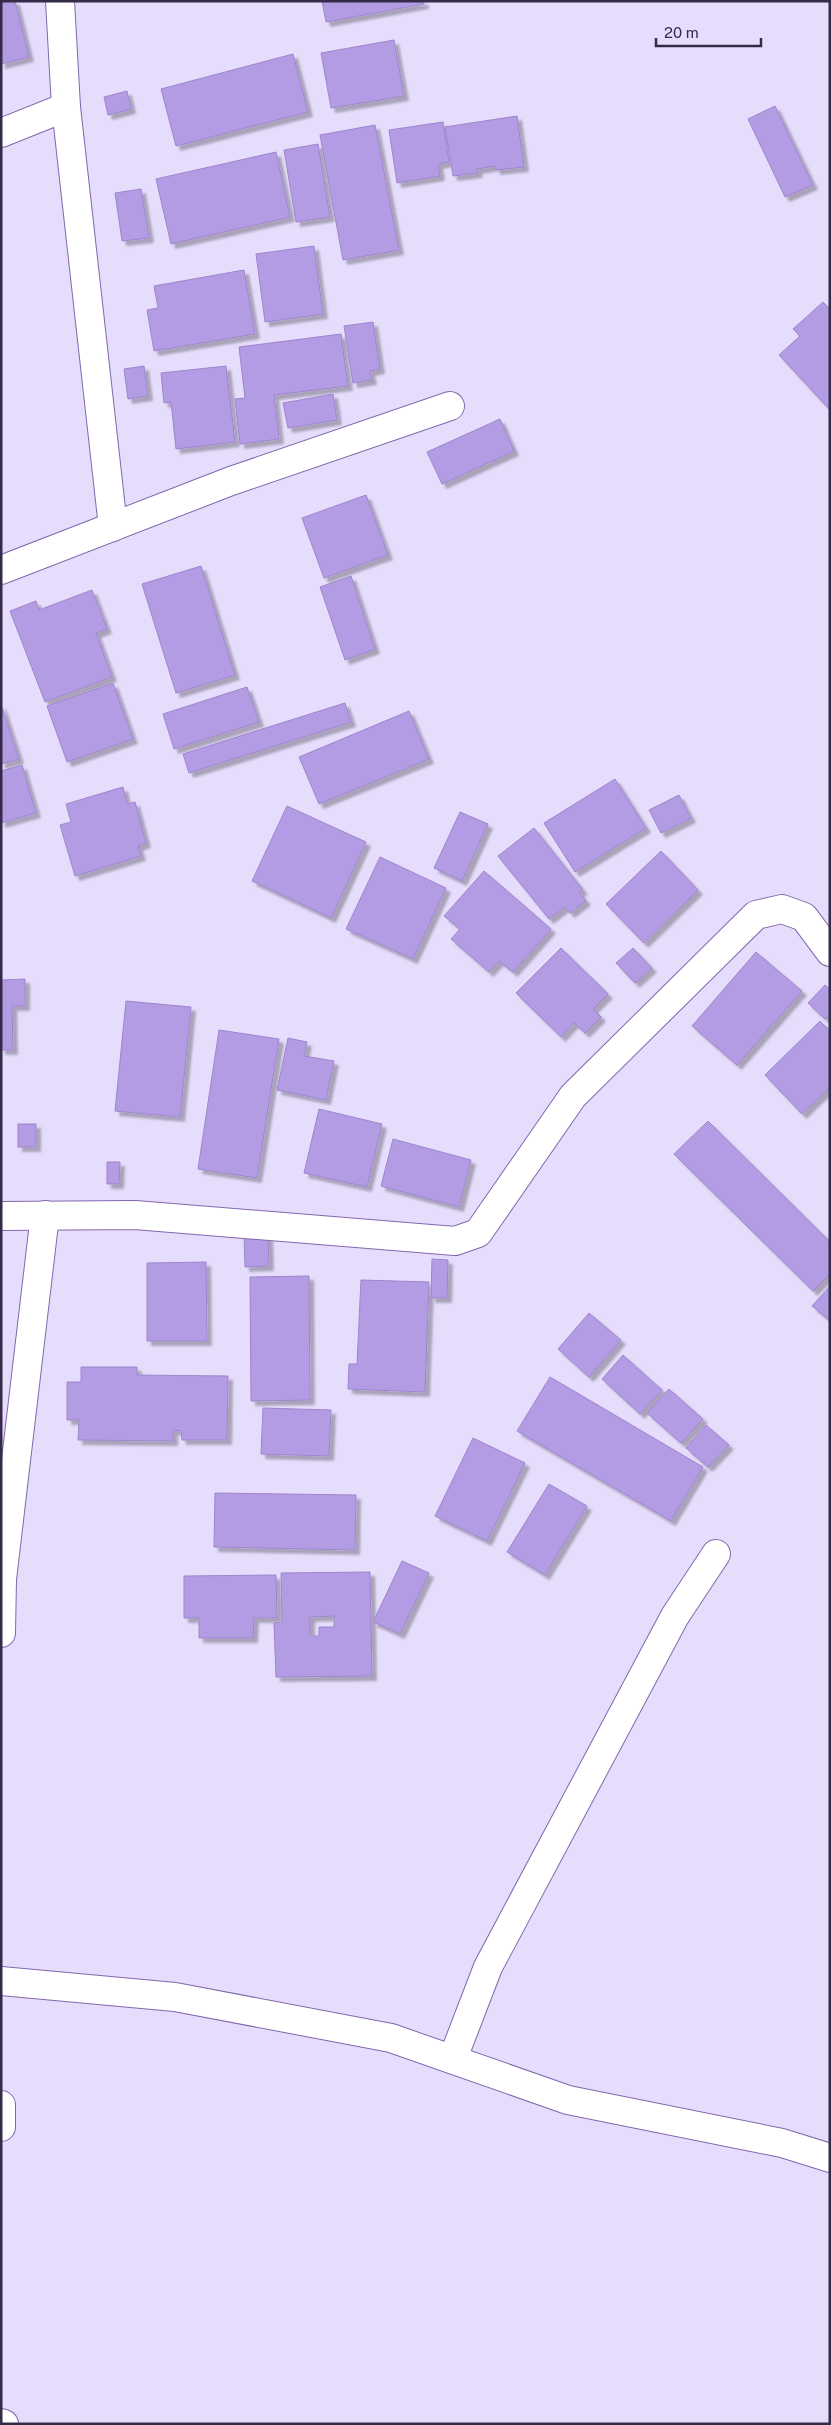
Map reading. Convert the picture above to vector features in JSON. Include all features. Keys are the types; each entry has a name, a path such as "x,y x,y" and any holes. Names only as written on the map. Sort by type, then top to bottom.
{"street":[{"path":"60,1 66,108 113,527"},
{"path":"1,133 66,108"},
{"path":"1,570 231,481 450,406"},
{"path":"1,1216 135,1215 455,1241 470,1237 478,1233 573,1096 756,915 782,909 817,914 830,952"},
{"path":"1,1633 2,1579 45,1216"},
{"path":"453,2058 488,1967 675,1616 716,1554"},
{"path":"1,1981 175,1997 391,2038 453,2058 568,2100 782,2143 830,2158"},
{"path":"1,2105 1,2127"}],"building":[{"path":"1,1 15,1 29,57 1,64"},
{"path":"322,1 424,1 424,4 326,22"},
{"path":"394,40 404,96 331,108 321,53"},
{"path":"293,54 308,112 176,146 161,89"},
{"path":"127,91 131,109 108,115 104,97"},
{"path":"775,106 813,185 785,197 748,119"},
{"path":"517,116 524,167 496,170 495,166 477,169 478,173 453,176 445,127"},
{"path":"443,122 449,162 438,164 440,176 397,183 389,130"},
{"path":"375,125 399,250 343,260 320,135"},
{"path":"318,144 330,217 296,222 284,150"},
{"path":"276,152 290,217 171,244 156,179"},
{"path":"141,189 149,238 122,241 115,193"},
{"path":"314,246 323,314 265,322 256,254"},
{"path":"244,270 255,334 154,351 147,310 158,308 154,286"},
{"path":"823,302 830,309 830,410 779,355 800,336 793,329"},
{"path":"373,322 380,369 370,371 372,380 353,383 344,326"},
{"path":"341,334 348,386 274,395 279,439 240,444 235,399 245,398 239,347"},
{"path":"144,366 148,396 128,399 124,369"},
{"path":"226,366 235,442 176,449 171,402 164,403 161,373"},
{"path":"333,394 337,420 288,428 283,403"},
{"path":"500,419 514,451 442,484 427,452"},
{"path":"366,495 388,555 324,578 302,518"},
{"path":"201,566 235,675 176,693 142,584"},
{"path":"351,576 375,649 345,660 320,587"},
{"path":"92,590 107,629 96,633 112,677 45,702 10,611 36,601 39,610"},
{"path":"113,683 133,739 67,762 47,706"},
{"path":"247,687 259,722 174,749 163,714"},
{"path":"345,703 351,722 189,773 183,754"},
{"path":"1,704 19,759 1,764"},
{"path":"409,711 429,759 319,804 299,757"},
{"path":"22,765 36,813 1,823 1,771"},
{"path":"615,779 646,828 575,872 544,823"},
{"path":"123,787 127,804 135,802 146,843 138,846 141,856 75,876 60,825 71,822 66,804"},
{"path":"679,795 691,818 661,833 649,810"},
{"path":"287,806 366,842 331,918 252,881"},
{"path":"460,812 488,824 462,881 434,868"},
{"path":"534,828 583,890 579,892 586,901 570,913 565,907 549,919 498,856"},
{"path":"661,851 698,890 644,943 606,904"},
{"path":"380,857 446,888 413,959 346,929"},
{"path":"484,871 551,929 513,972 499,961 489,972 451,939 460,929 444,916"},
{"path":"561,948 608,994 593,1009 601,1017 585,1033 574,1023 561,1037 516,993"},
{"path":"633,948 652,968 635,983 616,963"},
{"path":"756,952 802,991 737,1065 692,1026"},
{"path":"25,979 25,1006 12,1006 13,1050 1,1050 1,980"},
{"path":"825,985 830,989 830,1015 825,1019 808,1003"},
{"path":"126,1001 191,1007 180,1117 115,1111"},
{"path":"820,1021 830,1031 830,1087 802,1114 765,1075"},
{"path":"219,1030 279,1039 257,1178 198,1169"},
{"path":"288,1038 307,1042 304,1056 334,1061 326,1100 277,1090"},
{"path":"319,1109 382,1124 367,1187 304,1173"},
{"path":"708,1121 830,1242 830,1274 813,1291 674,1154"},
{"path":"18,1124 36,1124 36,1147 18,1147"},
{"path":"393,1139 471,1160 459,1207 381,1186"},
{"path":"107,1162 120,1162 119,1184 107,1184"},
{"path":"268,1236 269,1266 245,1267 244,1237"},
{"path":"432,1259 448,1260 447,1298 431,1298"},
{"path":"206,1262 207,1341 147,1341 147,1263"},
{"path":"309,1276 310,1400 251,1401 250,1277"},
{"path":"361,1280 429,1282 425,1392 348,1389 349,1364 357,1364"},
{"path":"830,1286 830,1321 812,1306"},
{"path":"589,1313 621,1340 589,1377 558,1349"},
{"path":"623,1355 662,1390 640,1414 602,1379"},
{"path":"81,1367 137,1367 137,1375 228,1376 227,1440 182,1440 181,1431 173,1430 173,1441 78,1440 79,1420 67,1420 67,1382 81,1382"},
{"path":"550,1377 703,1467 671,1521 517,1431"},
{"path":"669,1389 703,1419 681,1443 647,1413"},
{"path":"263,1408 331,1410 329,1456 261,1454"},
{"path":"706,1425 729,1445 708,1467 686,1448"},
{"path":"473,1438 525,1463 487,1541 435,1516"},
{"path":"549,1484 587,1506 545,1575 507,1552"},
{"path":"215,1493 356,1495 355,1550 214,1547"},
{"path":"402,1561 429,1573 400,1634 373,1622"},
{"path":"370,1572 372,1676 276,1677 274,1623 282,1622 281,1573","holes":["334,1616 334,1627 319,1627 319,1636 310,1636 310,1617"]},
{"path":"276,1575 277,1618 254,1618 253,1638 199,1638 199,1618 184,1618 184,1576"}]}
